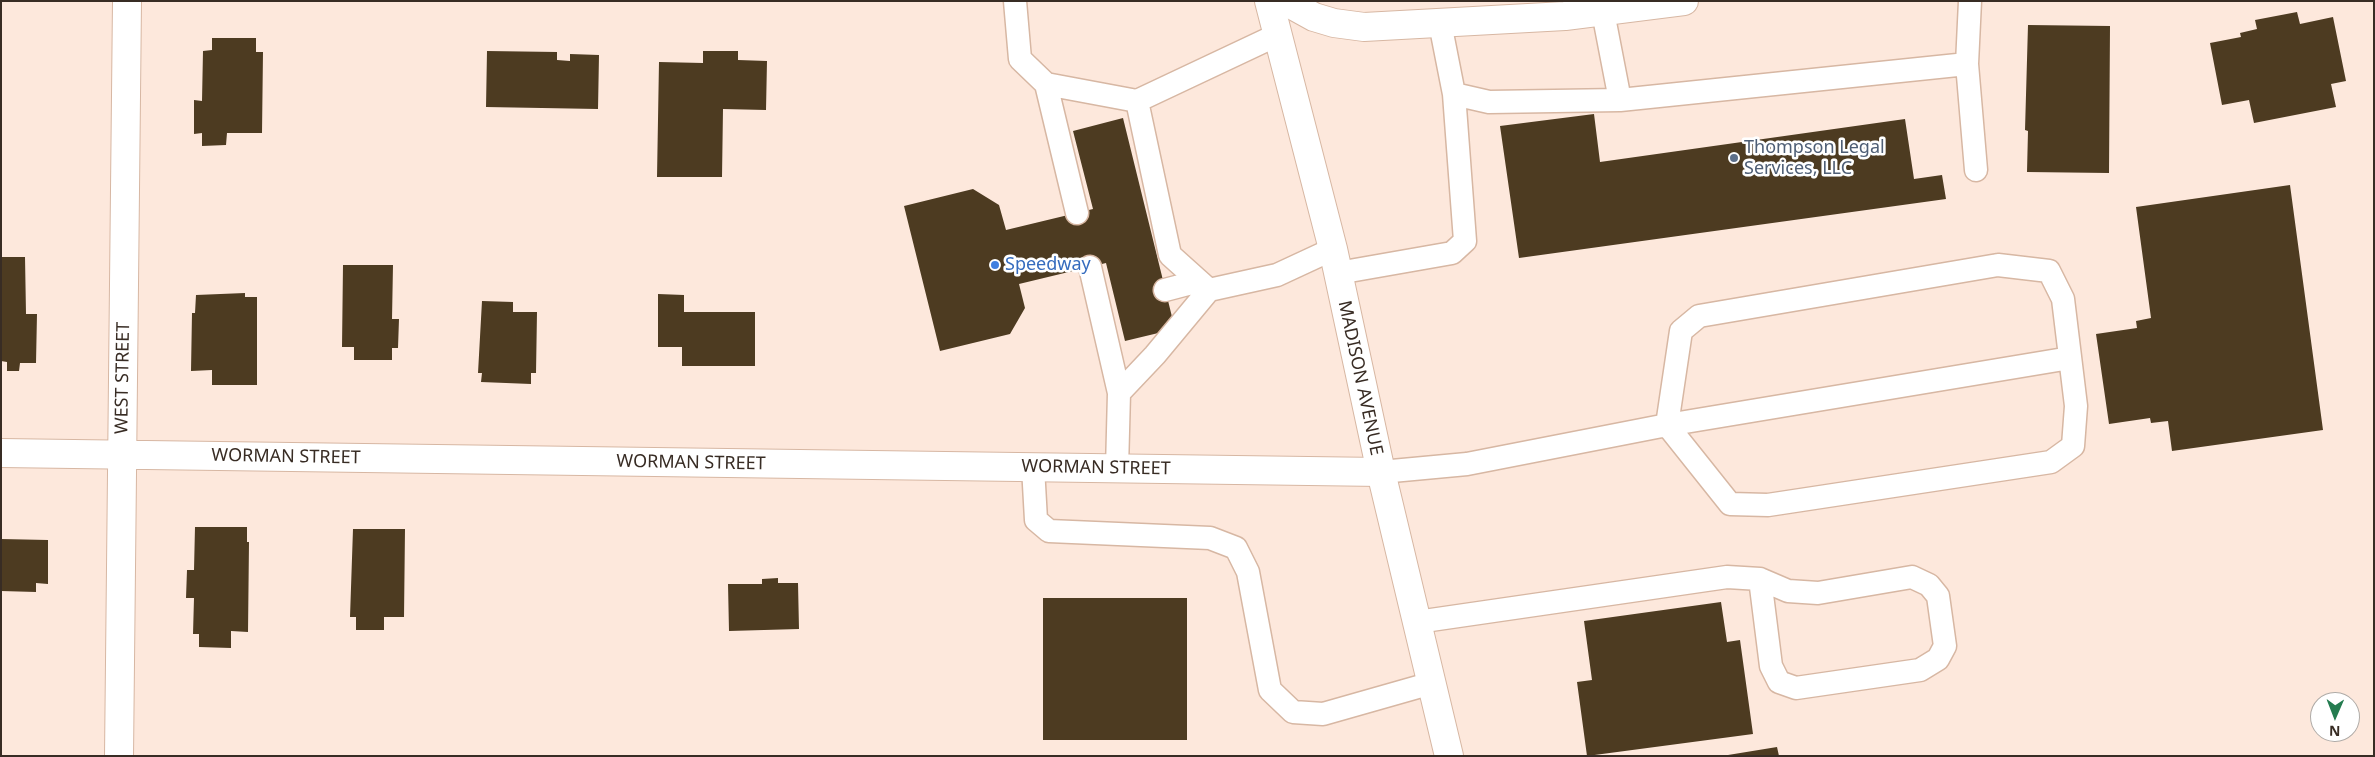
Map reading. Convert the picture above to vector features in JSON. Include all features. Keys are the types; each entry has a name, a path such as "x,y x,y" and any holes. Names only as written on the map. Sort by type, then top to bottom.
{"street":[{"name":"WEST STREET","path":"119,756 127,1"},
{"name":"MADISON AVENUE","path":"1269,1 1335,261 1381,472 1449,756"},
{"path":"1285,1 1299,11 1314,17 1350,26 1440,23 1562,6 1604,12 1684,1"},
{"name":"WORMAN STREET","path":"1,454 1381,472"}],"lane":[{"path":"1015,1 1020,59 1046,84 1073,161 1081,207"},
{"path":"1970,1 1968,64 1976,170"},
{"path":"1604,12 1620,100"},
{"path":"1166,290 1277,275 1335,261 1452,253 1465,241 1454,94 1440,23"},
{"path":"1046,84 1137,101 1277,36"},
{"path":"1454,94 1489,102 1620,100 1968,64"},
{"path":"1137,101 1137,143 1159,239 1170,256 1204,285"},
{"path":"1998,265 2049,272 2063,300 2076,406 2073,446 2051,462 1768,505 1730,504 1667,425 1681,331 1699,316 1998,265"},
{"path":"1090,267 1108,306 1119,393 1118,469"},
{"path":"1119,393 1155,354 1204,285"},
{"path":"1381,472 1468,464 1667,425 2070,358"},
{"path":"1033,467 1036,520 1049,531 1210,538 1236,548 1248,572 1270,690 1293,712 1322,714 1432,683"},
{"path":"1417,622 1727,577 1760,579 1788,591 1818,592 1912,577 1929,585 1938,596 1945,646 1938,659 1920,670 1796,688 1779,682 1770,666 1760,579"}],"building":[{"path":"2297,12 2300,24 2333,17 2346,81 2331,84 2336,107 2254,123 2249,100 2222,105 2210,43 2241,37 2240,33 2257,29 2255,20"},
{"path":"2028,25 2110,26 2109,173 2027,172 2028,131 2025,130"},
{"path":"212,38 256,38 256,52 263,52 262,133 227,133 226,145 202,146 202,133 194,134 194,100 202,101 203,51 212,50"},
{"path":"487,51 557,52 557,60 570,61 570,54 599,55 598,109 486,107"},
{"path":"703,51 738,51 738,60 767,61 766,110 723,109 722,177 657,177 659,62 703,63"},
{"path":"1594,114 1600,162 1905,119 1914,179 1942,175 1946,199 1519,258 1500,126"},
{"path":"1123,118 1175,329 1125,341 1106,263 1019,284 1025,308 1010,334 940,351 904,206 973,189 999,205 1006,230 1093,209 1073,131"},
{"path":"2290,185 2323,430 2172,451 2168,421 2151,423 2150,418 2109,424 2096,334 2137,328 2136,321 2151,318 2136,207"},
{"path":"1,257 25,257 26,314 37,314 36,363 20,363 19,371 7,371 7,362 1,361"},
{"path":"343,265 393,265 392,319 399,319 398,348 392,348 392,360 354,360 354,347 342,347"},
{"path":"245,293 245,297 257,297 257,385 212,385 212,370 191,371 192,313 195,313 196,295"},
{"path":"658,294 684,295 684,312 755,312 755,366 682,366 682,347 658,347"},
{"path":"482,301 513,302 513,312 537,312 536,373 531,373 531,384 481,382 482,373 478,373"},
{"path":"195,527 247,527 247,542 249,542 248,632 231,631 231,648 199,647 199,634 193,634 194,598 186,598 187,570 194,570"},
{"path":"353,529 405,529 404,617 384,617 384,630 356,630 356,617 350,617"},
{"path":"1,539 48,540 48,584 36,583 36,592 1,591"},
{"path":"778,578 778,583 798,583 799,629 729,631 728,584 762,584 762,579"},
{"path":"1043,598 1187,598 1187,740 1043,740"},
{"path":"1721,602 1727,642 1740,640 1753,734 1587,756 1577,682 1592,680 1584,621"},
{"path":"1777,747 1779,756 1728,756 1728,755"}],"place":[{"name":"Thompson Legal Services, LLC","path":"1734,158"},
{"name":"Speedway","path":"995,265"}]}
